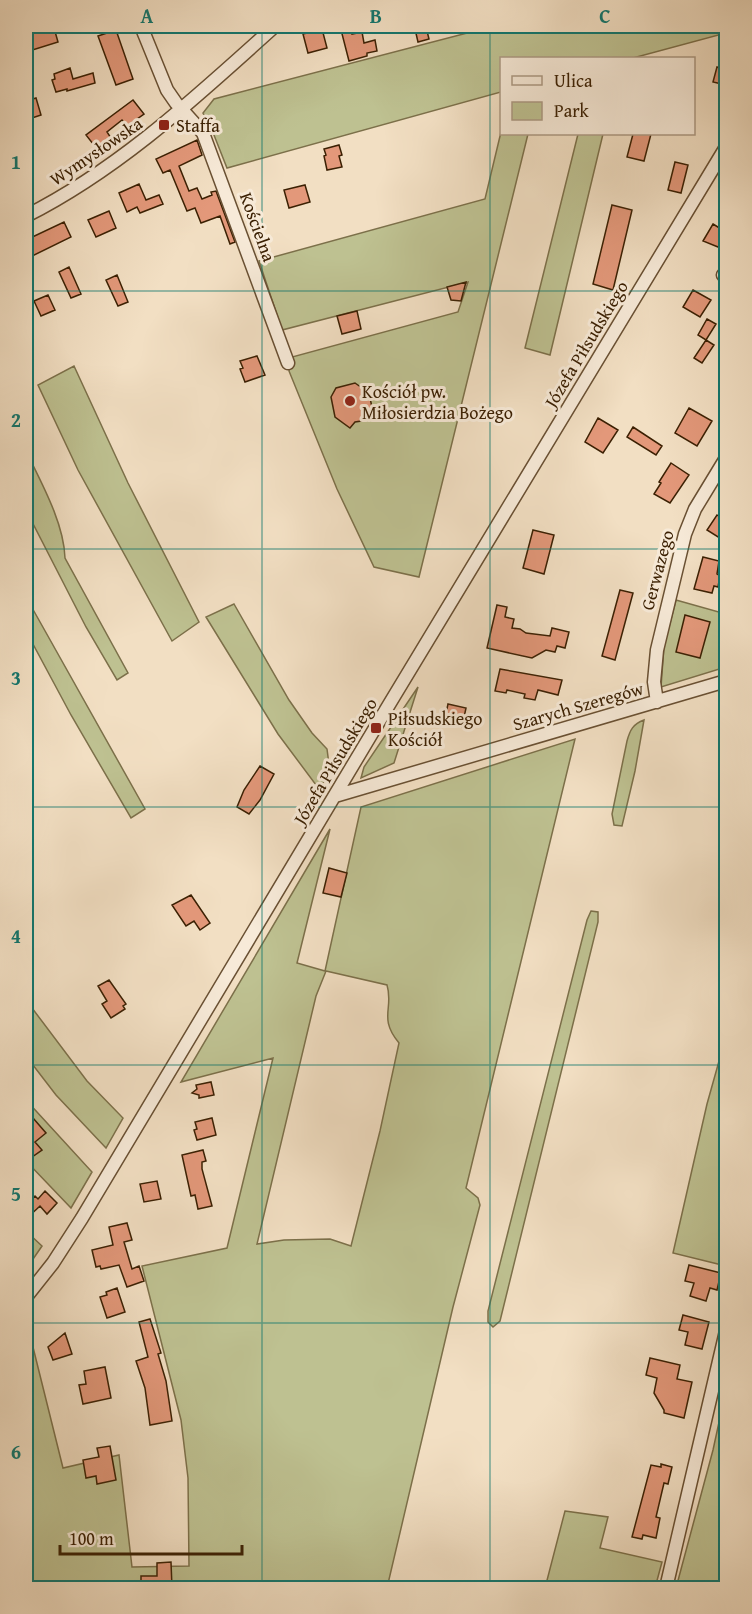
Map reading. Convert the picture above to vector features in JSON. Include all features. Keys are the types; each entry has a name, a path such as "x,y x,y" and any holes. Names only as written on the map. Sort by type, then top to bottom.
{"street":[{"name":"Kościelna","path":"141,26 167,90 203,133 288,363"},
{"name":"Wymysłowska","path":"26,216 72,191 125,156 182,109 275,26"},
{"name":"Józefa Piłsudskiego","path":"26,1297 53,1263 82,1218 726,147"},
{"name":"Gerwazego","path":"657,702 654,682 657,650 685,534 695,509 726,458"},
{"name":"Szarych Szeregów","path":"335,796 726,681"},
{"path":"666,1588 726,1331"}],"green space":[{"path":"494,26 726,26 726,33 637,57 500,57 500,92 227,168 203,113 214,99"},
{"path":"500,135 528,135 419,577 374,567 337,489 289,371 292,357 458,312 468,282 282,330 259,261 485,199"},
{"path":"578,135 603,135 550,355 525,348"},
{"path":"74,366 128,483 199,622 172,641 78,470 38,385"},
{"path":"26,451 56,517 61,531 65,558 128,673 117,680 86,627 26,510"},
{"path":"26,597 145,809 131,818 71,715 26,631"},
{"path":"676,600 726,614 726,667 661,687 664,646"},
{"path":"234,604 289,700 312,733 327,749 330,772 319,789 278,734 206,617"},
{"path":"418,687 394,763 361,778 364,767"},
{"path":"644,720 622,826 614,825 612,814 629,734 637,723"},
{"path":"575,739 466,1188 478,1198 480,1205 453,1307 387,1588 26,1588 26,1319 63,1468 119,1455 132,1567 189,1566 188,1478 181,1420 142,1266 227,1248 273,1058 181,1082 330,829 297,963 325,971 361,807","holes":["326,971 387,985 389,1027 399,1043 351,1246 330,1239 284,1240 257,1244 316,996"]},
{"path":"591,911 598,912 598,922 500,1321 493,1327 488,1322 488,1311"},
{"path":"26,1000 87,1081 123,1118 106,1148 56,1095 26,1056"},
{"path":"721,1054 726,1056 726,1266 673,1253 707,1104"},
{"path":"26,1100 92,1172 71,1208 26,1161"},
{"path":"26,1231 42,1246 29,1265 26,1261"},
{"path":"726,1390 726,1588 676,1588 713,1450"},
{"path":"565,1511 608,1517 600,1548 662,1562 655,1588 545,1588"}],"building":[{"path":"40,26 41,31 54,28 58,42 26,52 26,28"},
{"path":"340,26 350,26 352,34 362,32 364,43 375,40 377,51 349,61"},
{"path":"426,27 429,39 418,42 415,29"},
{"path":"322,29 327,48 308,53 303,34"},
{"path":"116,30 133,79 116,85 98,36"},
{"path":"717,67 726,69 726,85 713,82"},
{"path":"70,68 73,79 93,73 95,83 56,92 52,80 55,79 54,74"},
{"path":"36,98 41,115 26,120 26,101"},
{"path":"133,100 144,114 127,126 122,120 107,132 111,138 97,149 86,135"},
{"path":"633,135 651,135 644,161 627,157"},
{"path":"197,140 202,155 179,166 189,191 197,188 202,199 216,191 235,242 230,244 220,216 201,223 195,208 187,211 170,170 163,173 156,159"},
{"path":"339,145 342,167 327,170 324,149"},
{"path":"675,162 688,165 681,193 668,190"},
{"path":"139,184 146,200 159,195 163,204 140,213 137,207 127,212 119,193"},
{"path":"305,185 310,202 289,208 284,190"},
{"path":"612,205 632,210 613,290 593,284"},
{"path":"109,211 116,228 96,237 88,220"},
{"path":"64,222 71,237 26,259 26,240"},
{"path":"713,224 726,232 718,247 703,241"},
{"path":"69,267 81,294 71,298 59,272"},
{"path":"117,275 128,302 118,306 106,280"},
{"path":"466,282 461,301 451,300 447,287"},
{"path":"693,290 711,300 700,317 683,307"},
{"path":"48,295 55,310 41,316 34,301"},
{"path":"357,311 361,329 342,334 337,316"},
{"path":"707,319 716,324 706,340 698,335"},
{"path":"706,340 714,345 702,363 694,358"},
{"path":"257,356 265,375 245,382 240,369 243,368 240,361"},
{"path":"355,383 372,395 370,398 373,412 368,420 355,422 350,428 335,417 331,397 336,388"},
{"path":"689,408 712,421 697,446 675,433"},
{"path":"598,418 618,430 603,453 585,442"},
{"path":"633,427 662,446 656,455 627,437"},
{"path":"671,463 689,475 670,503 654,494"},
{"path":"717,515 726,521 726,542 707,530"},
{"path":"533,530 554,535 544,574 523,568"},
{"path":"703,557 719,561 718,587 714,586 712,593 694,589"},
{"path":"620,590 633,593 615,660 602,656"},
{"path":"497,605 507,607 505,617 514,619 512,628 526,633 550,636 552,628 569,632 565,648 557,646 555,652 546,650 532,658 487,648"},
{"path":"685,615 710,622 700,658 676,652"},
{"path":"500,669 562,680 558,695 538,690 535,700 524,698 525,694 507,690 506,693 495,691"},
{"path":"448,704 466,708 462,727 444,723"},
{"path":"260,766 274,774 260,800 249,814 237,807 244,790"},
{"path":"329,868 347,873 341,897 323,893"},
{"path":"191,895 210,923 200,930 194,921 186,926 172,905"},
{"path":"109,980 126,1004 123,1006 125,1009 111,1018 102,1004 107,1001 98,986"},
{"path":"211,1082 214,1095 199,1098 199,1095 192,1093 197,1089 196,1085"},
{"path":"33,1118 46,1133 35,1142 42,1150 32,1157 26,1151 26,1125"},
{"path":"212,1118 216,1135 197,1140 194,1130 197,1129 195,1122"},
{"path":"203,1150 206,1161 202,1162 202,1169 212,1206 198,1209 195,1195 191,1196 182,1155"},
{"path":"157,1181 161,1199 144,1202 140,1184"},
{"path":"45,1191 57,1203 47,1214 40,1206 26,1219 26,1205 35,1196 38,1199"},
{"path":"127,1223 132,1240 124,1242 132,1269 139,1266 144,1281 127,1287 119,1265 101,1269 100,1266 96,1267 92,1250 113,1245 109,1227"},
{"path":"689,1265 721,1273 717,1290 710,1288 706,1301 690,1296 694,1283 685,1281"},
{"path":"117,1288 125,1312 107,1318 100,1297"},
{"path":"683,1315 709,1322 702,1349 685,1345 688,1332 679,1330"},
{"path":"150,1319 161,1353 158,1354 166,1381 172,1421 150,1425 145,1388 136,1361 148,1357 139,1322"},
{"path":"65,1333 72,1354 53,1360 48,1347"},
{"path":"650,1358 680,1365 677,1379 692,1382 684,1418 664,1413 654,1393 657,1378 646,1375"},
{"path":"105,1367 111,1398 83,1404 79,1385 86,1384 84,1371"},
{"path":"110,1446 116,1480 97,1484 96,1476 86,1478 83,1460 99,1457 97,1448"},
{"path":"661,1464 672,1467 668,1484 664,1483 656,1517 660,1518 656,1538 643,1535 642,1539 632,1537 651,1465 661,1467"},
{"path":"171,1562 172,1588 141,1588 141,1576 157,1576 157,1563"}],"place":[{"name":"Staffa","path":"164,125"},
{"name":"Kościół pw. Miłosierdzia Bożego","path":"350,401"},
{"name":"Piłsudskiego Kościół","path":"376,728"}]}
